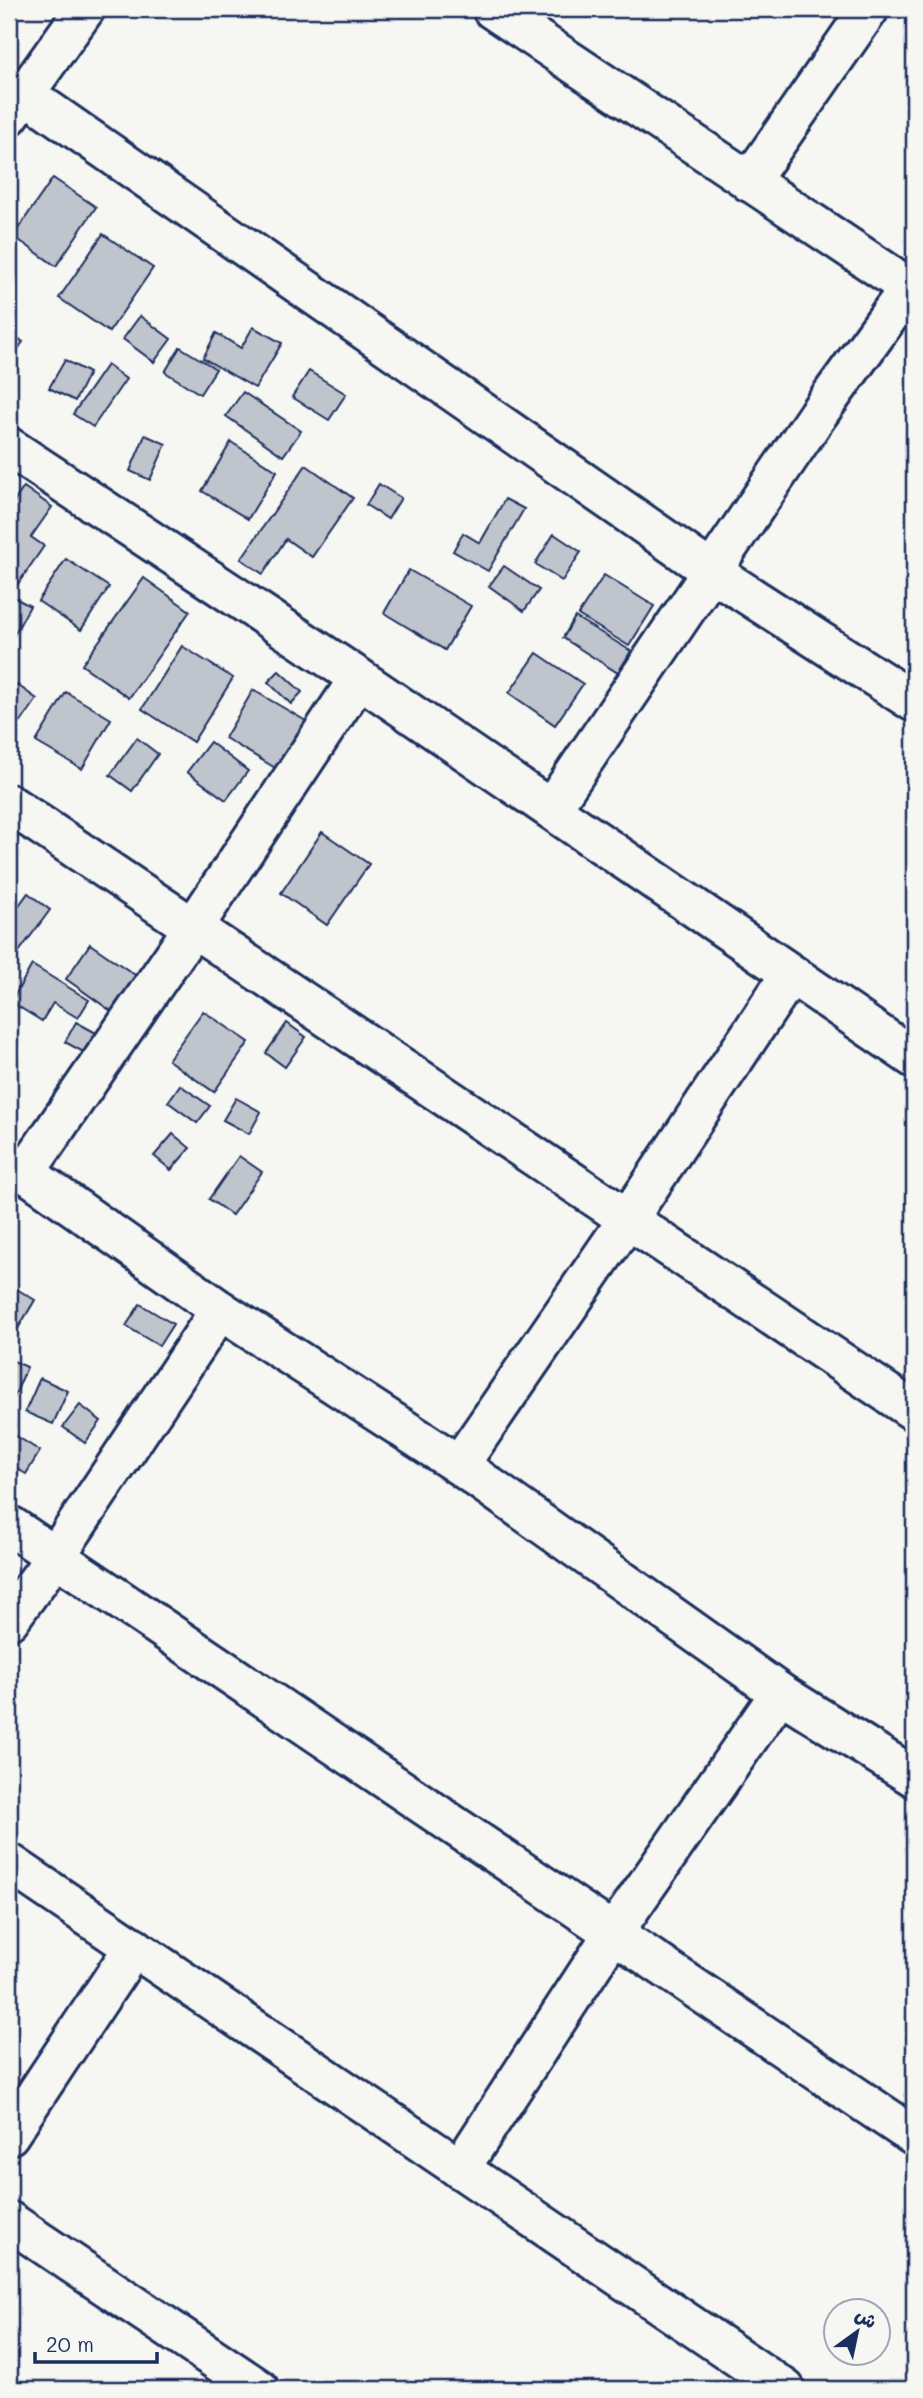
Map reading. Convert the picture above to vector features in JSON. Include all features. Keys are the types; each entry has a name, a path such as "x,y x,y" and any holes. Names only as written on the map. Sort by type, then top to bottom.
{"street":[{"path":"85,9 17,105 711,571 914,702"},
{"path":"492,9 911,290 818,414 551,808"},
{"path":"749,183 869,9"},
{"path":"9,447 359,678 914,1058"},
{"path":"359,678 193,928 17,1167 220,1310 459,1465 780,1692 914,1777"},
{"path":"9,804 914,1410"},
{"path":"459,1465 628,1219 790,975"},
{"path":"9,1620 55,1557 220,1310"},
{"path":"9,1525 914,2136"},
{"path":"460,2169 614,1933 780,1692"},
{"path":"9,1863 785,2389"},
{"path":"9,2135 134,1947"},
{"path":"9,2221 259,2389"}],"building":[{"path":"53,178 96,207 56,266 13,236"},
{"path":"103,234 153,268 109,332 59,298"},
{"path":"140,316 171,339 154,362 123,339"},
{"path":"253,327 282,343 255,388 203,358 216,333 241,348"},
{"path":"9,331 23,342 9,361"},
{"path":"180,347 216,369 200,394 165,372"},
{"path":"65,360 89,373 75,401 49,388"},
{"path":"107,365 126,379 93,427 73,414"},
{"path":"309,371 346,394 329,420 292,397"},
{"path":"243,392 301,431 283,456 226,416"},
{"path":"145,435 166,444 150,480 130,471"},
{"path":"231,442 277,471 248,519 202,491"},
{"path":"306,465 353,498 312,557 286,539 263,574 241,559"},
{"path":"379,484 401,498 388,519 366,505"},
{"path":"24,487 52,507 31,537 44,546 15,588 9,583 9,509"},
{"path":"505,499 524,509 488,571 453,551 463,533 480,543"},
{"path":"554,534 581,552 562,581 535,564"},
{"path":"66,559 109,587 81,630 38,601"},
{"path":"504,566 539,590 524,611 489,586"},
{"path":"409,570 471,606 445,650 384,613"},
{"path":"604,575 654,606 629,646 578,615"},
{"path":"144,578 190,611 129,698 82,665"},
{"path":"15,598 30,606 14,635 9,632 9,609"},
{"path":"575,617 631,651 618,673 563,638"},
{"path":"182,646 233,678 193,742 142,709"},
{"path":"537,653 583,684 555,725 509,693"},
{"path":"279,671 302,692 291,704 268,682"},
{"path":"16,684 37,699 21,722 9,713 9,695"},
{"path":"253,690 306,721 277,769 225,738"},
{"path":"66,692 111,719 82,769 36,742"},
{"path":"137,738 158,754 132,791 110,775"},
{"path":"210,742 248,771 226,800 187,772"},
{"path":"322,832 369,864 327,925 281,893"},
{"path":"28,893 50,910 18,953 9,946 9,919"},
{"path":"90,944 138,977 114,1013 66,979"},
{"path":"32,965 89,1000 78,1018 53,1003 42,1021 11,1002"},
{"path":"203,1011 249,1042 214,1092 168,1060"},
{"path":"76,1022 98,1034 87,1054 65,1042"},
{"path":"287,1023 306,1037 285,1067 266,1053"},
{"path":"180,1085 210,1106 197,1123 168,1102"},
{"path":"236,1098 261,1112 249,1134 223,1120"},
{"path":"173,1134 190,1148 171,1170 154,1156"},
{"path":"239,1156 262,1172 232,1215 209,1199"},
{"path":"15,1288 35,1300 17,1330 9,1325 9,1299"},
{"path":"140,1304 173,1324 159,1346 126,1326"},
{"path":"9,1359 27,1367 9,1409"},
{"path":"40,1378 68,1391 53,1424 25,1412"},
{"path":"80,1405 101,1421 85,1443 63,1427"},
{"path":"10,1432 40,1451 26,1474 9,1464"}]}
